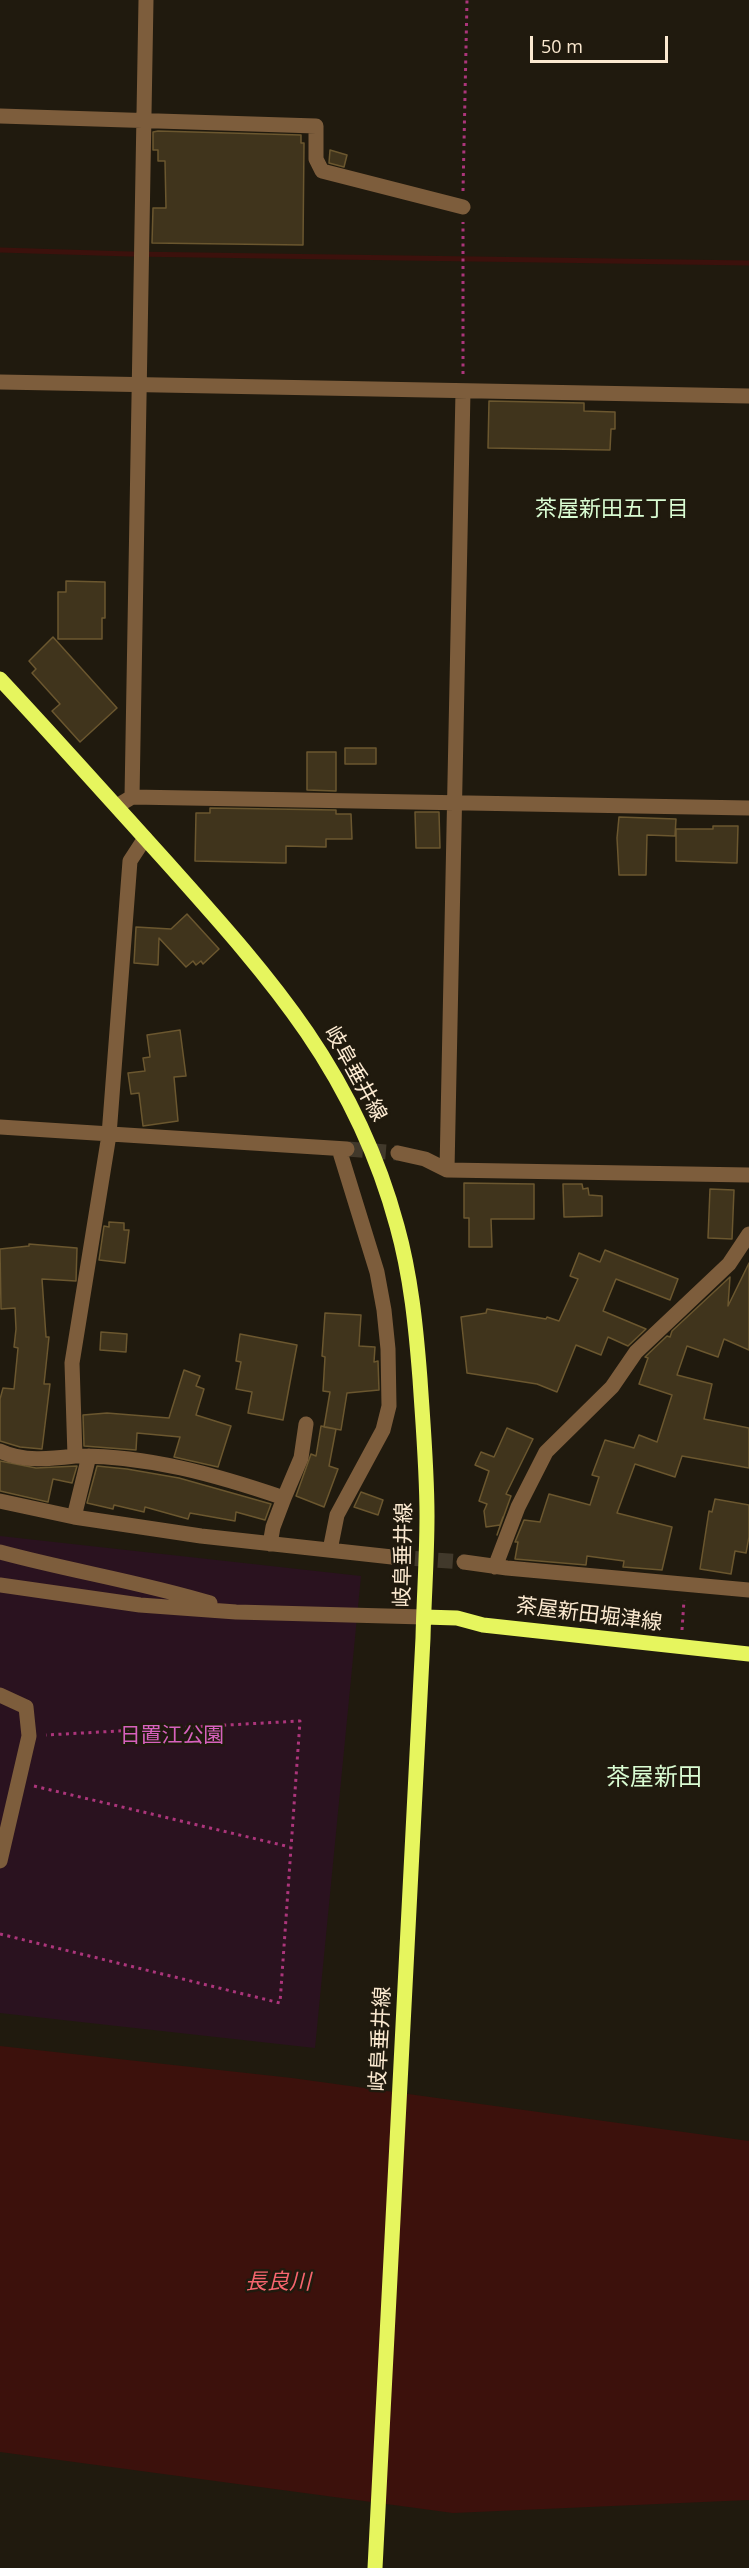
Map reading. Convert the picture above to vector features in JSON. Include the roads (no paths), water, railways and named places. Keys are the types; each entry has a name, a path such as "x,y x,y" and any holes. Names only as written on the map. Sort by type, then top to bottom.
{"main road":[{"name":"岐阜垂井線","path":"0,680 117,806 249,954 311,1036 345,1094 364,1133 382,1177 398,1228 417,1341 426,1478 424,1617 375,2568"},
{"name":"茶屋新田堀津線","path":"424,1617 457,1618 483,1625 749,1654"}],"street":[{"path":"132,797 146,0"},
{"path":"0,116 316,126 316,159 322,171 463,207"},
{"path":"0,382 749,396"},
{"path":"447,1170 463,391"},
{"path":"117,806 132,797 749,808"},
{"path":"74,1518 82,1456 72,1363 109,1135 130,861 145,838"},
{"path":"0,1127 343,1149 383,1301 388,1349 389,1406 383,1430 338,1515 330,1550"},
{"path":"398,1153 425,1159 447,1170 749,1175"},
{"path":"495,1566 518,1507 546,1452 612,1387 636,1352 729,1264 749,1234"},
{"path":"270,1544 273,1527 301,1458 306,1424"},
{"path":"0,1451 45,1460 82,1456 164,1464 243,1484 284,1498"},
{"path":"0,1501 74,1518 270,1544 392,1557"},
{"path":"0,1552 168,1590 236,1612"},
{"path":"464,1562 749,1590"},
{"path":"0,1585 140,1605 236,1612 424,1617"},
{"path":"0,1695 26,1707 29,1736 0,1861"}],"water":[{"name":"長良川","path":"0,2046 292,2078 749,2141 749,2500 453,2513 0,2452"}],"waterway":[{"path":"0,250 749,263"}],"tunnel":[{"path":"348,1149 398,1153"},
{"path":"392,1557 464,1562"}],"district":[{"name":"茶屋新田五丁目","path":"612,510"},
{"name":"茶屋新田","path":"654,1778"}],"park label":[{"name":"日置江公園","path":"172,1736"}]}
